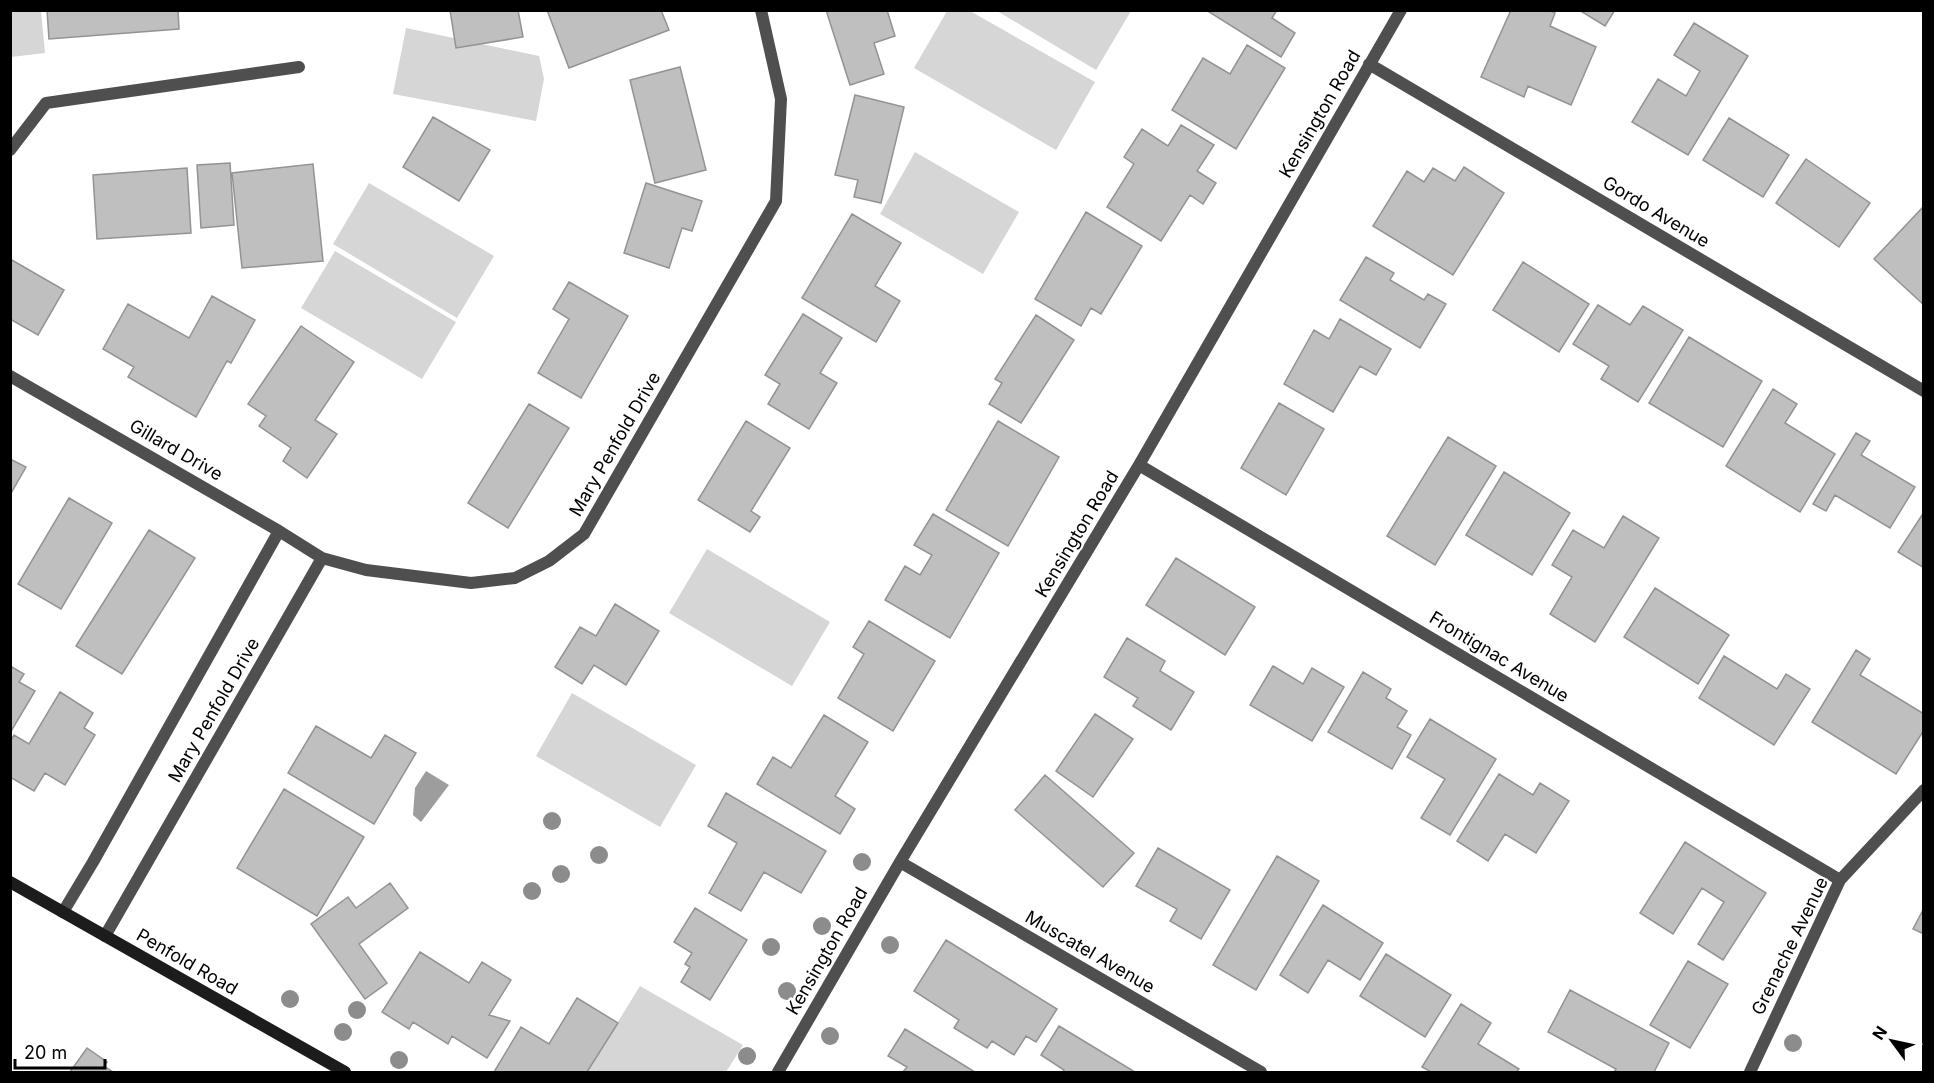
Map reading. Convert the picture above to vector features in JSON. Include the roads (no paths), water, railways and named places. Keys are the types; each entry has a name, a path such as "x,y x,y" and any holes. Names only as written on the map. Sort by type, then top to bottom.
{"main road":[{"name":"Penfold Road","path":"10,882 345,1072"}],"street":[{"name":"Mary Penfold Drive","path":"105,936 322,558 366,570 471,583 514,578 549,561 584,534 776,201 781,99 761,10"},
{"name":"Kensington Road","path":"778,1072 900,862 1139,465 1401,10"},
{"name":"Gordo Avenue","path":"1369,64 1923,391"},
{"path":"10,150 46,102 299,67"},
{"name":"Gillard Drive","path":"10,376 322,558"},
{"name":"Frontignac Avenue","path":"1139,465 1840,880"},
{"name":"Mary Penfold Drive","path":"63,912 279,531"},
{"name":"Grenache Avenue","path":"1750,1072 1840,880 1923,790"},
{"name":"Muscatel Avenue","path":"900,862 1261,1072"}]}
